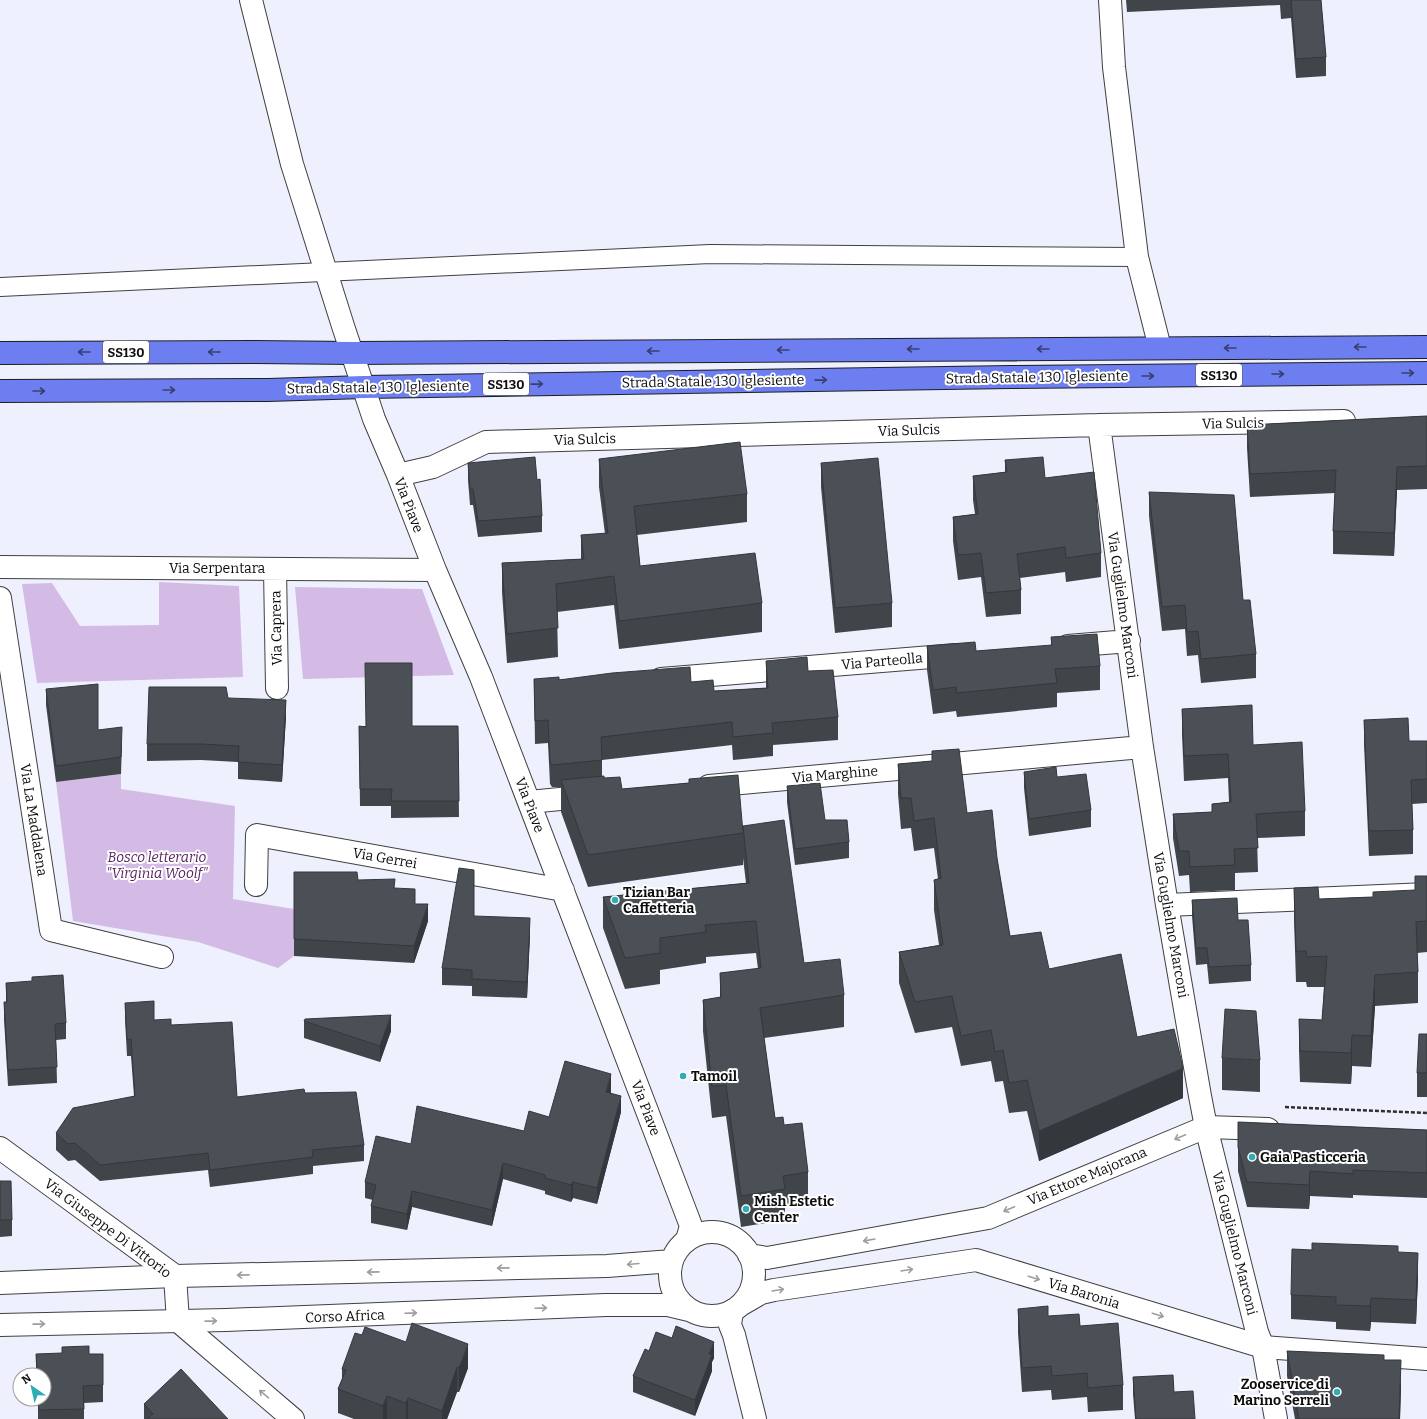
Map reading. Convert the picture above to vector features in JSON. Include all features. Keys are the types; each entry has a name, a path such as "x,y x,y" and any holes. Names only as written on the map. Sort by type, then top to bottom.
{"main road":[{"name":"Strada Statale 130 Iglesiente","path":"0,353 353,353 1427,347"},
{"name":"Strada Statale 130 Iglesiente","path":"0,391 268,390 364,387 995,377 1427,373"}],"street":[{"name":"Via Piave","path":"251,0 292,164 374,419 398,475 434,570 481,677 693,1229"},
{"path":"1110,0 1114,67 1137,257 1160,348"},
{"name":"Via Sulcis","path":"398,475 433,467 486,442 1100,425 1363,421"},
{"name":"Via Guglielmo Marconi","path":"1100,425 1142,746 1167,905 1206,1126 1257,1332 1263,1348 1276,1419"},
{"name":"Via Serpentara","path":"0,567 434,570"},
{"name":"Via Caprera","path":"275,568 277,688"},
{"name":"Via La Maddalena","path":"0,598 51,930 162,957"},
{"path":"1049,647 1128,641"},
{"name":"Via Parteolla","path":"643,681 977,653"},
{"name":"Via Marghine","path":"690,787 1142,746"},
{"path":"529,802 611,794"},
{"name":"Via Gerrei","path":"256,885 257,835 563,890"},
{"path":"1167,905 1427,894"},
{"name":"Via Ettore Majorana","path":"750,1255 767,1258 988,1218 1206,1126 1288,1129"},
{"name":"Via Giuseppe Di Vittorio","path":"0,1148 175,1276 178,1321"},
{"path":"693,1229 726,1235 744,1246 750,1255 753,1267 753,1280 748,1297 730,1314 698,1314 689,1310 680,1302 674,1293 670,1277 672,1261 693,1229"},
{"name":"Via Baronia","path":"730,1314 761,1293 774,1290 976,1260 1263,1348 1427,1359"},
{"path":"0,1283 175,1276 607,1266 672,1261"},
{"name":"Corso Africa","path":"0,1325 178,1321 620,1305 668,1305 689,1310"},
{"path":"730,1314 734,1336 755,1419"},
{"path":"178,1321 293,1419"}],"lane":[{"path":"0,287 710,254 1137,257"}],"path":[{"path":"1281,1107 1427,1113"},
{"path":"693,1229 733,1233"}],"green space":[{"path":"159,582 239,586 243,677 37,683 22,584 52,583 80,626 159,625"},
{"path":"295,587 422,589 454,675 303,679"},
{"name":"Bosco letterario \"Virginia Woolf\"","path":"121,774 121,789 235,806 233,899 294,909 294,956 278,968 198,942 73,921 56,782"}],"building":[{"path":"1291,0 1321,0 1326,57 1296,59"},
{"path":"1427,416 1427,466 1397,467 1394,533 1333,531 1336,470 1250,474 1247,425"},
{"path":"740,442 747,494 634,506 640,566 755,553 762,603 619,621 614,576 556,584 558,628 507,634 502,563 584,559 581,535 608,533 599,459"},
{"path":"535,457 537,480 540,479 542,516 478,521 473,489 470,489 468,463"},
{"path":"1043,457 1045,478 1094,472 1101,553 1066,558 1065,547 1017,554 1021,590 986,593 981,553 958,555 953,517 978,514 973,476 1007,472 1005,460"},
{"path":"878,458 892,603 835,608 821,463"},
{"path":"1149,492 1234,495 1243,600 1250,600 1256,654 1201,659 1198,631 1187,632 1185,605 1162,607"},
{"path":"1097,634 1100,666 1055,669 1057,683 957,693 956,687 933,690 927,646 975,642 976,651 1052,645 1051,637"},
{"path":"807,657 808,671 833,670 838,717 772,723 773,733 733,737 732,722 601,737 602,760 552,765 550,761 548,720 535,721 534,679 559,677 559,680 612,673 690,667 691,682 713,680 714,691 768,688 766,661"},
{"path":"365,663 412,663 412,726 458,726 459,801 391,801 392,789 360,789 359,726 366,727"},
{"path":"98,684 98,730 122,727 121,757 56,766 46,689"},
{"path":"149,687 226,687 228,698 286,700 282,765 238,762 239,746 147,744"},
{"path":"1252,705 1253,745 1302,742 1305,811 1256,814 1258,848 1234,849 1235,865 1190,867 1189,851 1179,851 1173,814 1212,812 1212,804 1231,802 1228,754 1184,756 1182,709"},
{"path":"1408,718 1409,741 1427,741 1427,779 1411,780 1413,830 1369,831 1364,720"},
{"path":"959,749 967,813 992,810 997,858 1010,936 1041,932 1049,969 1121,954 1137,1037 1174,1029 1183,1068 1039,1131 1027,1080 1009,1083 1003,1050 995,1052 991,1030 961,1036 952,996 915,1002 899,952 943,945 934,880 941,878 934,818 914,821 911,798 901,798 898,764 932,761 932,751"},
{"path":"1056,767 1057,777 1086,774 1091,810 1029,819 1024,772"},
{"path":"738,775 743,833 588,855 561,780 604,776 604,778 620,777 622,789 689,783 689,779"},
{"path":"820,783 825,820 847,820 849,842 795,849 787,786"},
{"path":"784,820 804,963 840,959 844,995 760,1008 775,1118 783,1117 784,1125 802,1123 808,1172 783,1176 785,1189 741,1196 726,1085 712,1086 703,1000 721,997 720,973 761,968 756,921 705,925 706,932 660,938 660,953 625,958 603,897 749,883 743,826"},
{"path":"459,868 474,870 474,916 530,918 527,982 472,979 472,970 442,968"},
{"path":"294,872 357,872 358,880 395,879 394,888 415,889 415,904 428,904 414,946 294,939"},
{"path":"1415,876 1427,876 1427,921 1416,922 1418,972 1375,975 1371,1036 1352,1035 1351,1053 1300,1051 1299,1019 1322,1020 1327,956 1307,957 1306,951 1296,951 1294,888 1318,887 1319,899 1373,897 1373,892 1415,890"},
{"path":"1237,898 1238,920 1248,920 1251,965 1209,967 1207,948 1196,948 1192,900"},
{"path":"63,975 66,1023 55,1024 57,1067 8,1070 4,1002 7,1002 6,983 32,981 32,977"},
{"path":"154,1001 154,1020 171,1019 171,1025 232,1022 237,1097 304,1089 305,1093 356,1092 364,1145 312,1150 313,1157 210,1170 208,1153 100,1165 75,1143 68,1144 56,1133 73,1108 135,1096 131,1039 127,1040 125,1003"},
{"path":"1225,1009 1256,1011 1260,1060 1222,1058"},
{"path":"391,1015 380,1046 304,1021 305,1019"},
{"path":"1419,1034 1427,1034 1427,1073 1417,1073"},
{"path":"565,1061 611,1074 606,1092 621,1096 597,1188 573,1182 571,1185 545,1178 545,1175 503,1163 492,1210 412,1191 407,1214 371,1206 376,1185 365,1182 376,1136 411,1144 417,1106 524,1131 529,1111 549,1117"},
{"path":"1238,1122 1427,1130 1427,1173 1353,1170 1353,1174 1310,1171 1309,1185 1247,1182 1238,1147"},
{"path":"0,1181 11,1181 12,1220 0,1220"},
{"path":"1312,1243 1398,1246 1398,1252 1418,1253 1416,1300 1371,1298 1370,1306 1336,1305 1336,1297 1291,1295 1292,1249 1312,1250"},
{"path":"1048,1306 1048,1316 1079,1314 1080,1326 1118,1323 1123,1385 1088,1388 1087,1373 1052,1376 1051,1366 1022,1368 1018,1309"},
{"path":"412,1323 468,1344 459,1368 457,1367 442,1411 408,1398 406,1403 387,1396 383,1406 338,1389 346,1370 342,1369 355,1333 362,1335 365,1327 406,1342"},
{"path":"676,1326 714,1342 709,1354 712,1355 695,1400 633,1376 645,1349 649,1351 656,1332 672,1338"},
{"path":"89,1346 89,1354 103,1354 103,1385 83,1386 84,1409 39,1410 39,1407 52,1407 52,1367 37,1367 36,1354 62,1353 62,1347"},
{"path":"1287,1351 1384,1355 1384,1360 1401,1360 1399,1419 1299,1419"},
{"path":"181,1369 228,1419 147,1419 153,1414 144,1404"},
{"path":"1173,1375 1174,1392 1193,1391 1195,1419 1136,1419 1133,1377"}],"place":[{"name":"Tizian Bar Caffetteria","path":"615,900"},
{"name":"Tamoil","path":"683,1076"},
{"name":"Gaia Pasticceria","path":"1252,1157"},
{"name":"Mish Estetic Center","path":"746,1209"},
{"name":"Zooservice di Marino Serreli","path":"1337,1392"}]}
